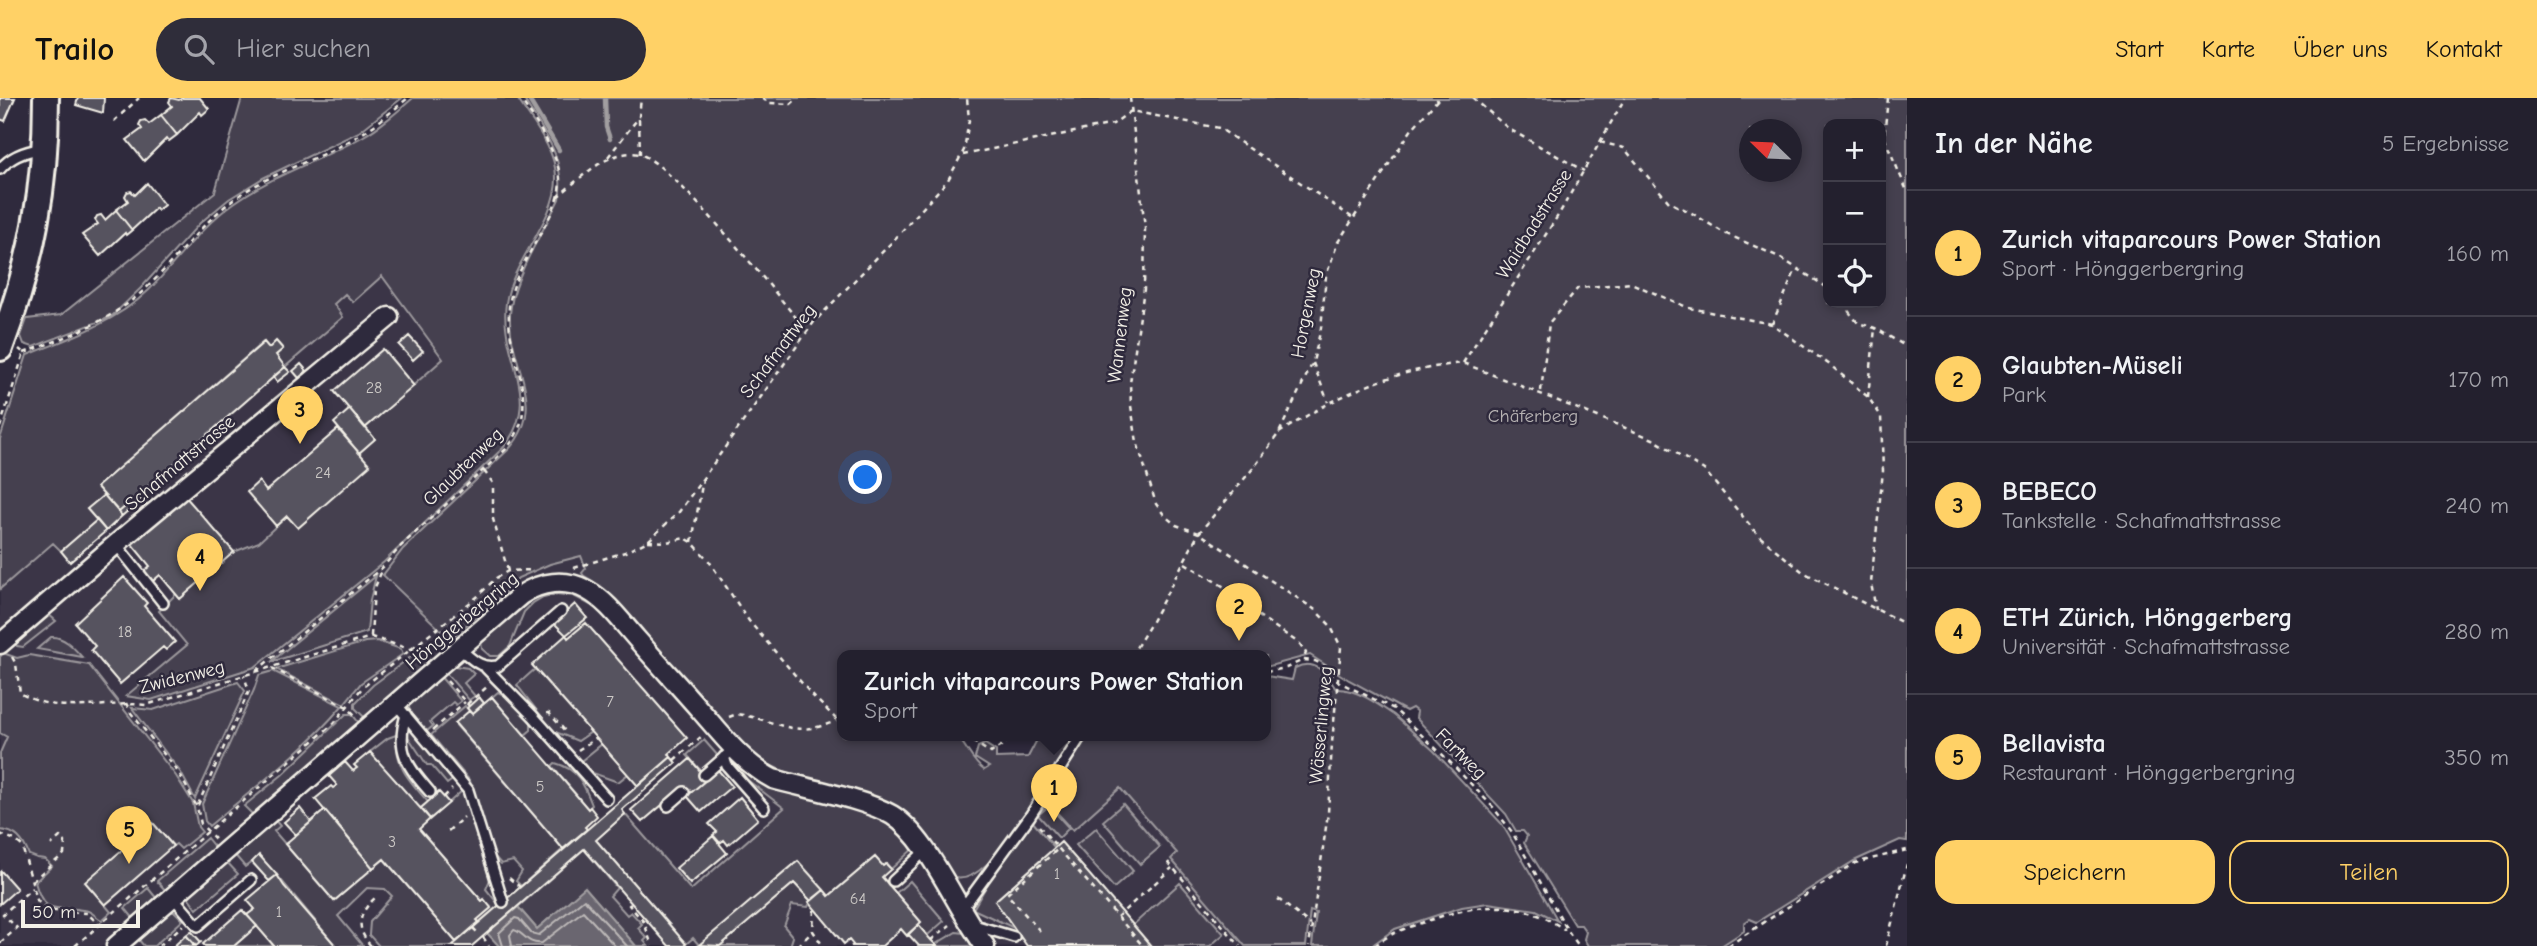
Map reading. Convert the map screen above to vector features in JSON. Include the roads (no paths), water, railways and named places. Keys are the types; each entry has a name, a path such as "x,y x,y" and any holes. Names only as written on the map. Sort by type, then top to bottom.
{"street":[{"path":"8,346 32,250 46,148 46,98"},
{"name":"Schafmattstrasse","path":"4,648 116,544 389,317"},
{"name":"Hönggerbergring","path":"116,946 401,710 460,649 521,595 536,586 569,584 584,589 609,607 729,752"},
{"path":"729,752 773,779 867,805 892,815 925,851 985,946"}],"lane":[{"path":"0,169 7,161 25,151 46,148"},
{"path":"116,544 163,603"},
{"path":"460,649 477,665 486,668 498,666 561,611"},
{"path":"486,668 607,799"},
{"path":"401,710 468,790 503,902"},
{"path":"401,710 405,759 430,792"},
{"path":"1014,937 965,917 1078,741"},
{"path":"704,775 729,752"},
{"path":"729,752 727,766 764,808"},
{"path":"668,806 684,793"},
{"path":"893,881 925,851"},
{"path":"173,897 198,926 251,880"}],"water":[{"path":"585,887 636,946 499,946 487,933 518,907 537,929"}],"waterway":[{"path":"528,98 559,150"},
{"path":"605,98 606,127 610,139"}],"place":[{"name":"BEBECO","path":"300,444"},
{"name":"ETH Zürich, Hönggerberg","path":"200,591"},
{"name":"Glaubten-Müseli","path":"1239,641"},
{"name":"Zurich vitaparcours Power Station","path":"1054,822"},
{"name":"Bellavista","path":"129,864"}],"park label":[{"name":"Chäferberg","path":"1533,416"}]}
